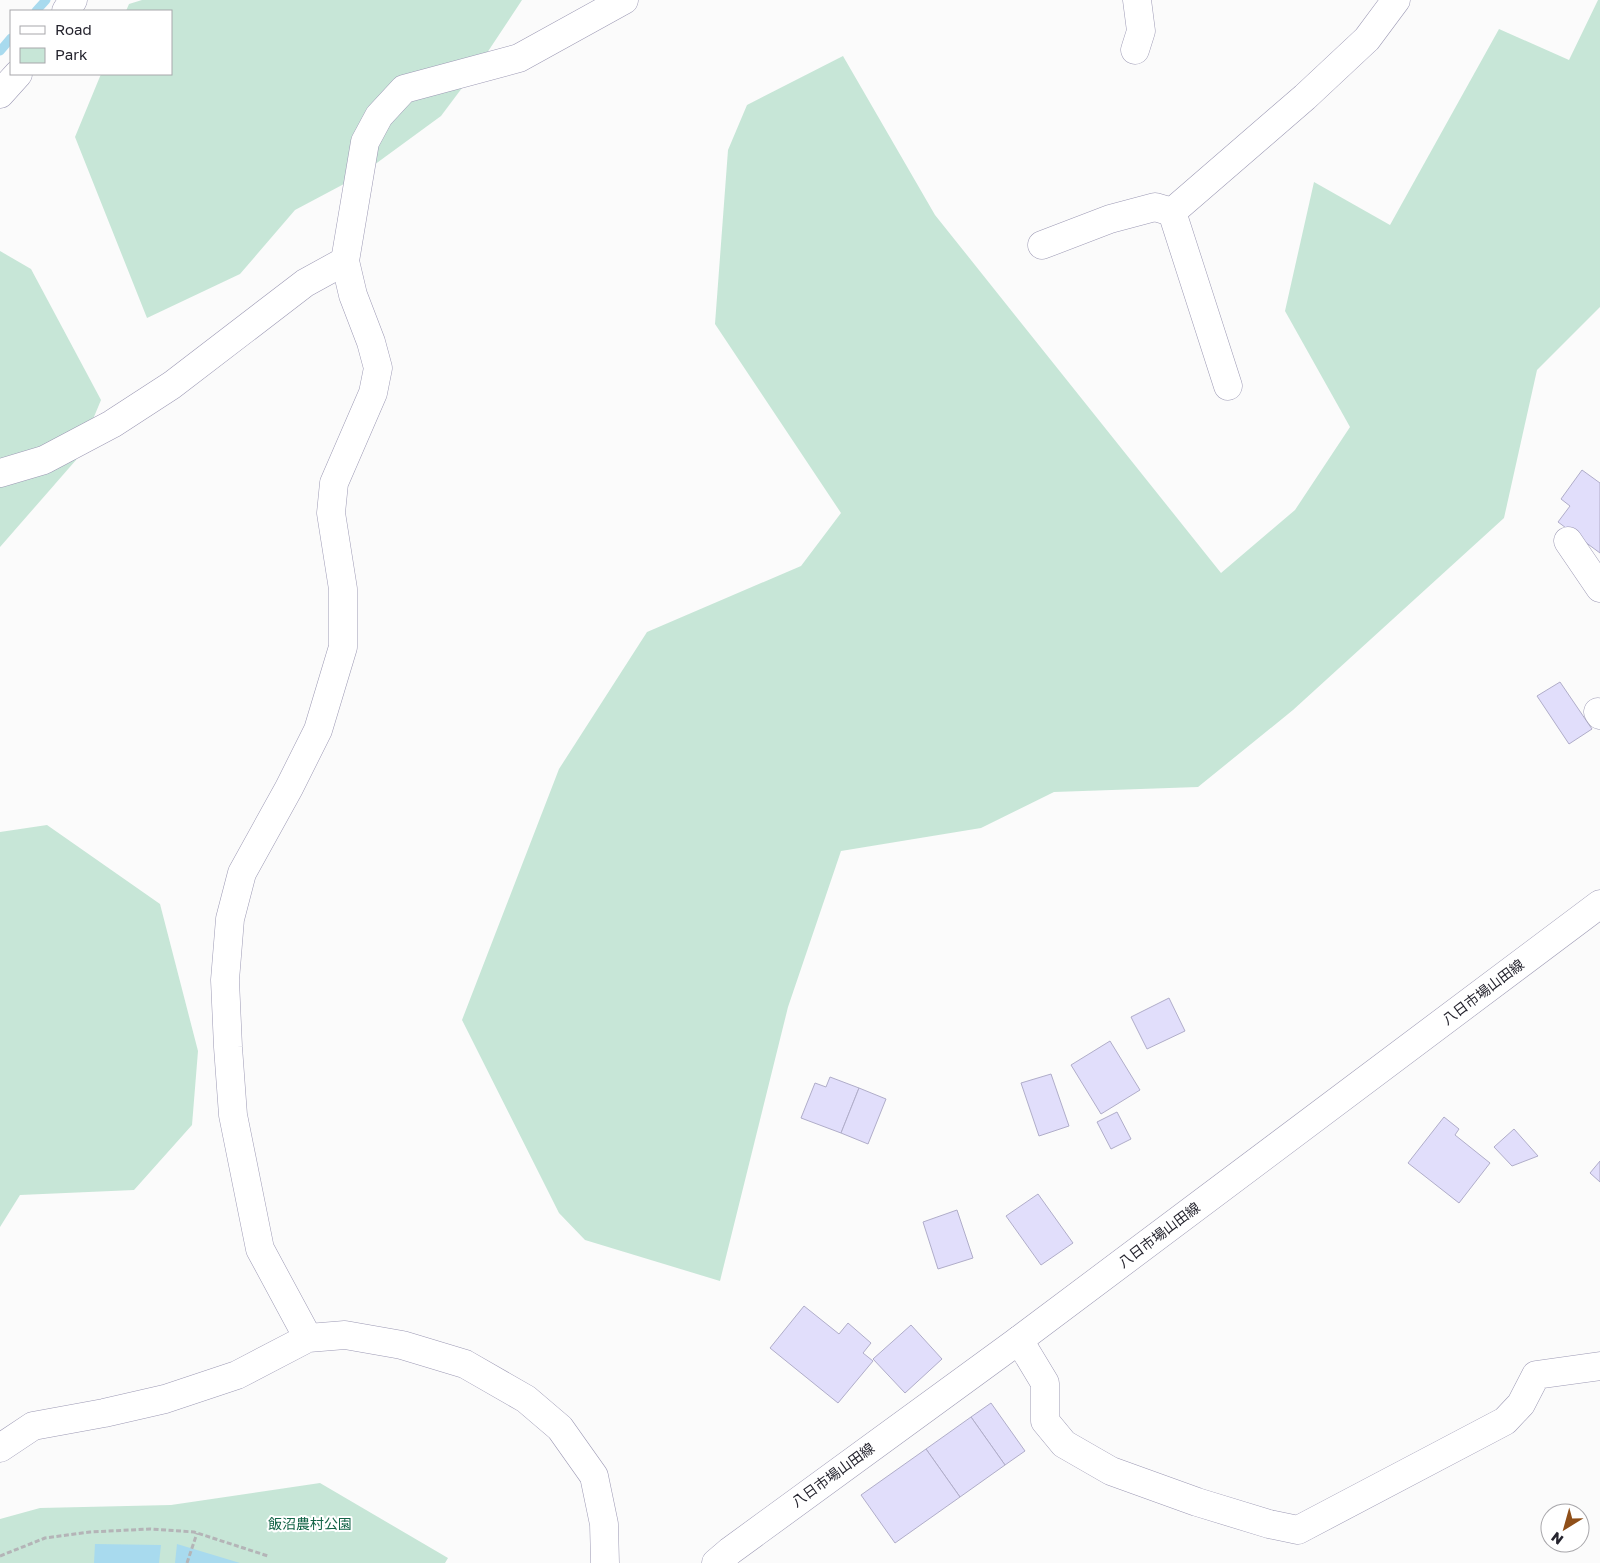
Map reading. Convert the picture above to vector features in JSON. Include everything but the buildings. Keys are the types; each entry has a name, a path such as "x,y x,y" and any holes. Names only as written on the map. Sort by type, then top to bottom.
{"street":[{"path":"308,1338 260,1248 233,1115 225,980 230,919 242,873 289,788 318,730 343,647 343,588 331,513 334,483 373,393 378,368 371,342 353,295 345,261 365,142 379,116 404,89 519,58 624,0"},
{"path":"1135,50 1141,31 1137,0"},
{"path":"1172,212 1305,97 1367,39 1396,0"},
{"path":"0,94 17,75"},
{"path":"1042,245 1110,219 1155,207 1172,212"},
{"path":"1172,212 1228,386"},
{"path":"0,473 44,460 112,424 172,385 305,283 345,261"},
{"path":"1568,541 1600,588"},
{"name":"八日市場山田線","path":"716,1563 1019,1340 1600,904"},
{"path":"0,1448 33,1426 165,1399 237,1375 308,1338 345,1335 402,1345 465,1364 526,1399 560,1428 594,1476 604,1524 605,1563"},
{"path":"1019,1340 1045,1384 1045,1421 1064,1444 1111,1471 1197,1502 1268,1524 1298,1530 1505,1421 1522,1404 1536,1375 1600,1366"}],"path":[{"path":"0,1556 45,1538 90,1532 150,1529 197,1533 268,1556"},
{"path":"186,1563 197,1533"}],"green space":[{"path":"142,0 522,0 477,68 441,116 359,176 295,210 240,274 147,318 75,137 101,75 172,75 172,10 126,10 129,4"},
{"path":"1598,0 1600,0 1600,307 1537,370 1504,518 1293,710 1198,787 1054,792 981,828 841,851 788,1007 720,1281 585,1240 559,1213 462,1020 559,769 647,632 801,566 841,513 715,324 728,150 747,105 843,56 935,215 1221,573 1295,510 1350,427 1285,311 1314,182 1390,225 1499,29 1569,60"},
{"path":"0,251 31,269 101,400 76,460 0,547"},
{"path":"47,825 160,904 198,1051 192,1125 134,1190 20,1195 0,1227 0,832"},
{"name":"飯沼農村公園","path":"320,1483 448,1558 445,1563 0,1563 0,1519 40,1508 171,1505"}],"water":[{"path":"95,1544 161,1545 159,1563 94,1563"},
{"path":"177,1544 240,1563 175,1563"}],"waterway":[{"path":"37,10 46,0"},
{"path":"0,51 10,39"}]}
